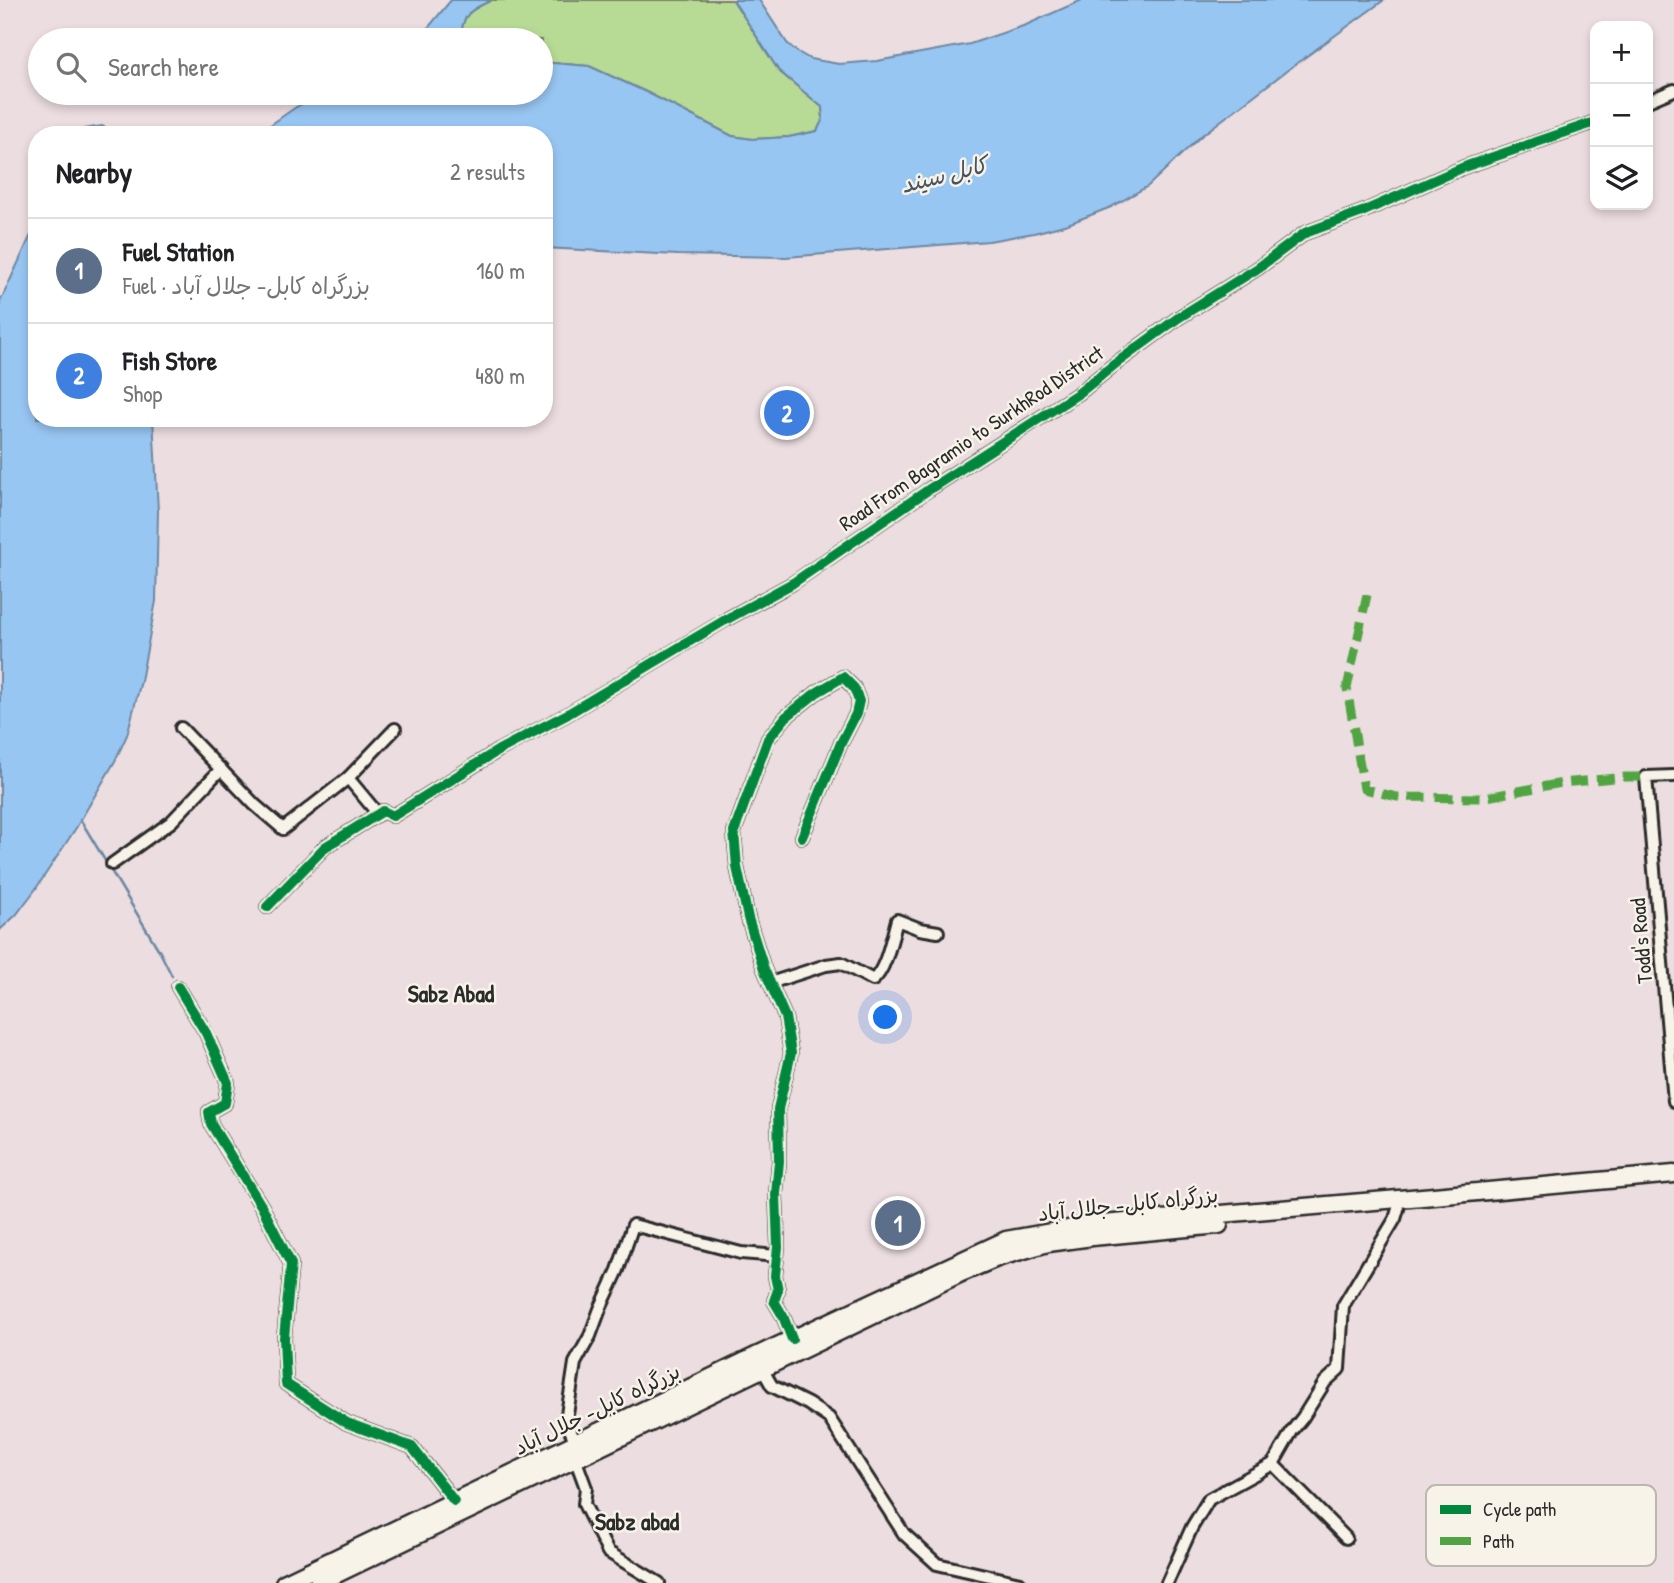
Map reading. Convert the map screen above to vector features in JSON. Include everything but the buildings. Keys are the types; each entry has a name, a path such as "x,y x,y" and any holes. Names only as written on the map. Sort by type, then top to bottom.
{"highway":[{"name":"بزرگراه کابل- جلال آباد","path":"759,1362 792,1339 1006,1240 1091,1225 1674,1174"},
{"name":"بزرگراه کابل- جلال آباد","path":"318,1583 576,1451 759,1362 997,1258 1048,1243 1092,1237 1674,1184"},
{"name":"بزرگراه کابل- جلال آباد","path":"284,1583 454,1502 576,1451"}],"street":[{"path":"1653,99 1674,90"},
{"name":"Road From Bagramio to SurkhRod District","path":"380,812 393,816 499,750 566,715 793,583 928,489 1079,393 1178,318 1258,268 1306,233 1464,167 1590,124"},
{"path":"792,1339 774,1301 778,1290 775,1276 778,1256 778,1109 792,1053 785,1017 770,983 748,918 737,867 734,832 768,739 786,717 816,693 843,677 854,688 859,701 856,714 802,837"},
{"path":"181,728 256,805 284,829 348,778 395,729"},
{"path":"112,864 171,822 221,769"},
{"name":"Todd's Road","path":"1674,776 1646,777 1674,1101"},
{"path":"267,906 325,847 380,812 348,778"},
{"path":"770,983 826,965 841,963 873,980 877,978 886,956 897,920 920,929 938,932"},
{"path":"178,987 206,1033 228,1083 225,1103 209,1112 211,1124 262,1207 291,1264 284,1338 286,1384 346,1423 412,1447 454,1502"},
{"path":"1167,1583 1192,1527 1209,1499 1273,1464 1325,1382 1339,1369 1343,1306 1395,1219 1398,1209"},
{"path":"659,1583 608,1552 584,1504 586,1488 566,1421 575,1363 590,1336 618,1270 633,1225 740,1252 778,1256"},
{"path":"759,1362 772,1386 829,1418 904,1534 937,1564 1020,1583"},
{"path":"1273,1464 1346,1538"}],"green space":[{"path":"492,0 733,0 779,71 822,107 823,119 817,131 789,137 752,139 732,136 589,66 553,63 553,28 462,28 468,14"}],"water":[{"path":"451,0 492,0 468,14 462,28 428,28"},
{"name":"کابل سيند","path":"733,0 759,0 787,43 796,51 810,59 839,64 877,61 970,44 1026,25 1082,0 1384,0 1201,136 1148,186 1111,207 1068,224 989,241 786,257 553,248 553,126 269,126 300,105 553,105 553,63 589,66 732,136 752,139 789,137 817,131 823,119 822,107 779,71"},
{"path":"28,241 28,427 153,427 158,511 156,601 141,681 127,735 76,828 35,890 16,915 0,930 0,302"}],"waterway":[{"path":"80,819 172,976"}],"marked path":[{"path":"1367,595 1347,688 1364,789 1397,797 1481,798 1562,783 1646,777"}],"cycle path":[{"path":"267,907 325,847 383,811 393,816 499,750 566,715 793,583 928,490 1079,393 1178,318 1258,268 1305,233 1362,212 1464,167 1590,124"},
{"path":"792,1339 774,1301 778,1290 775,1276 778,1247 778,1109 791,1053 785,1017 764,969 748,918 737,867 734,832 768,739 786,717 816,693 843,677 854,688 859,701 856,714 802,837"},
{"path":"178,987 206,1033 228,1083 225,1103 209,1112 211,1124 262,1207 291,1264 284,1338 286,1384 347,1423 412,1447 454,1501"}],"place":[{"name":"Fish Store","path":"787,413"},
{"name":"Fuel Station","path":"898,1223"}],"district":[{"name":"Sabz Abad","path":"451,993"},
{"name":"Sabz abad","path":"637,1521"}]}
